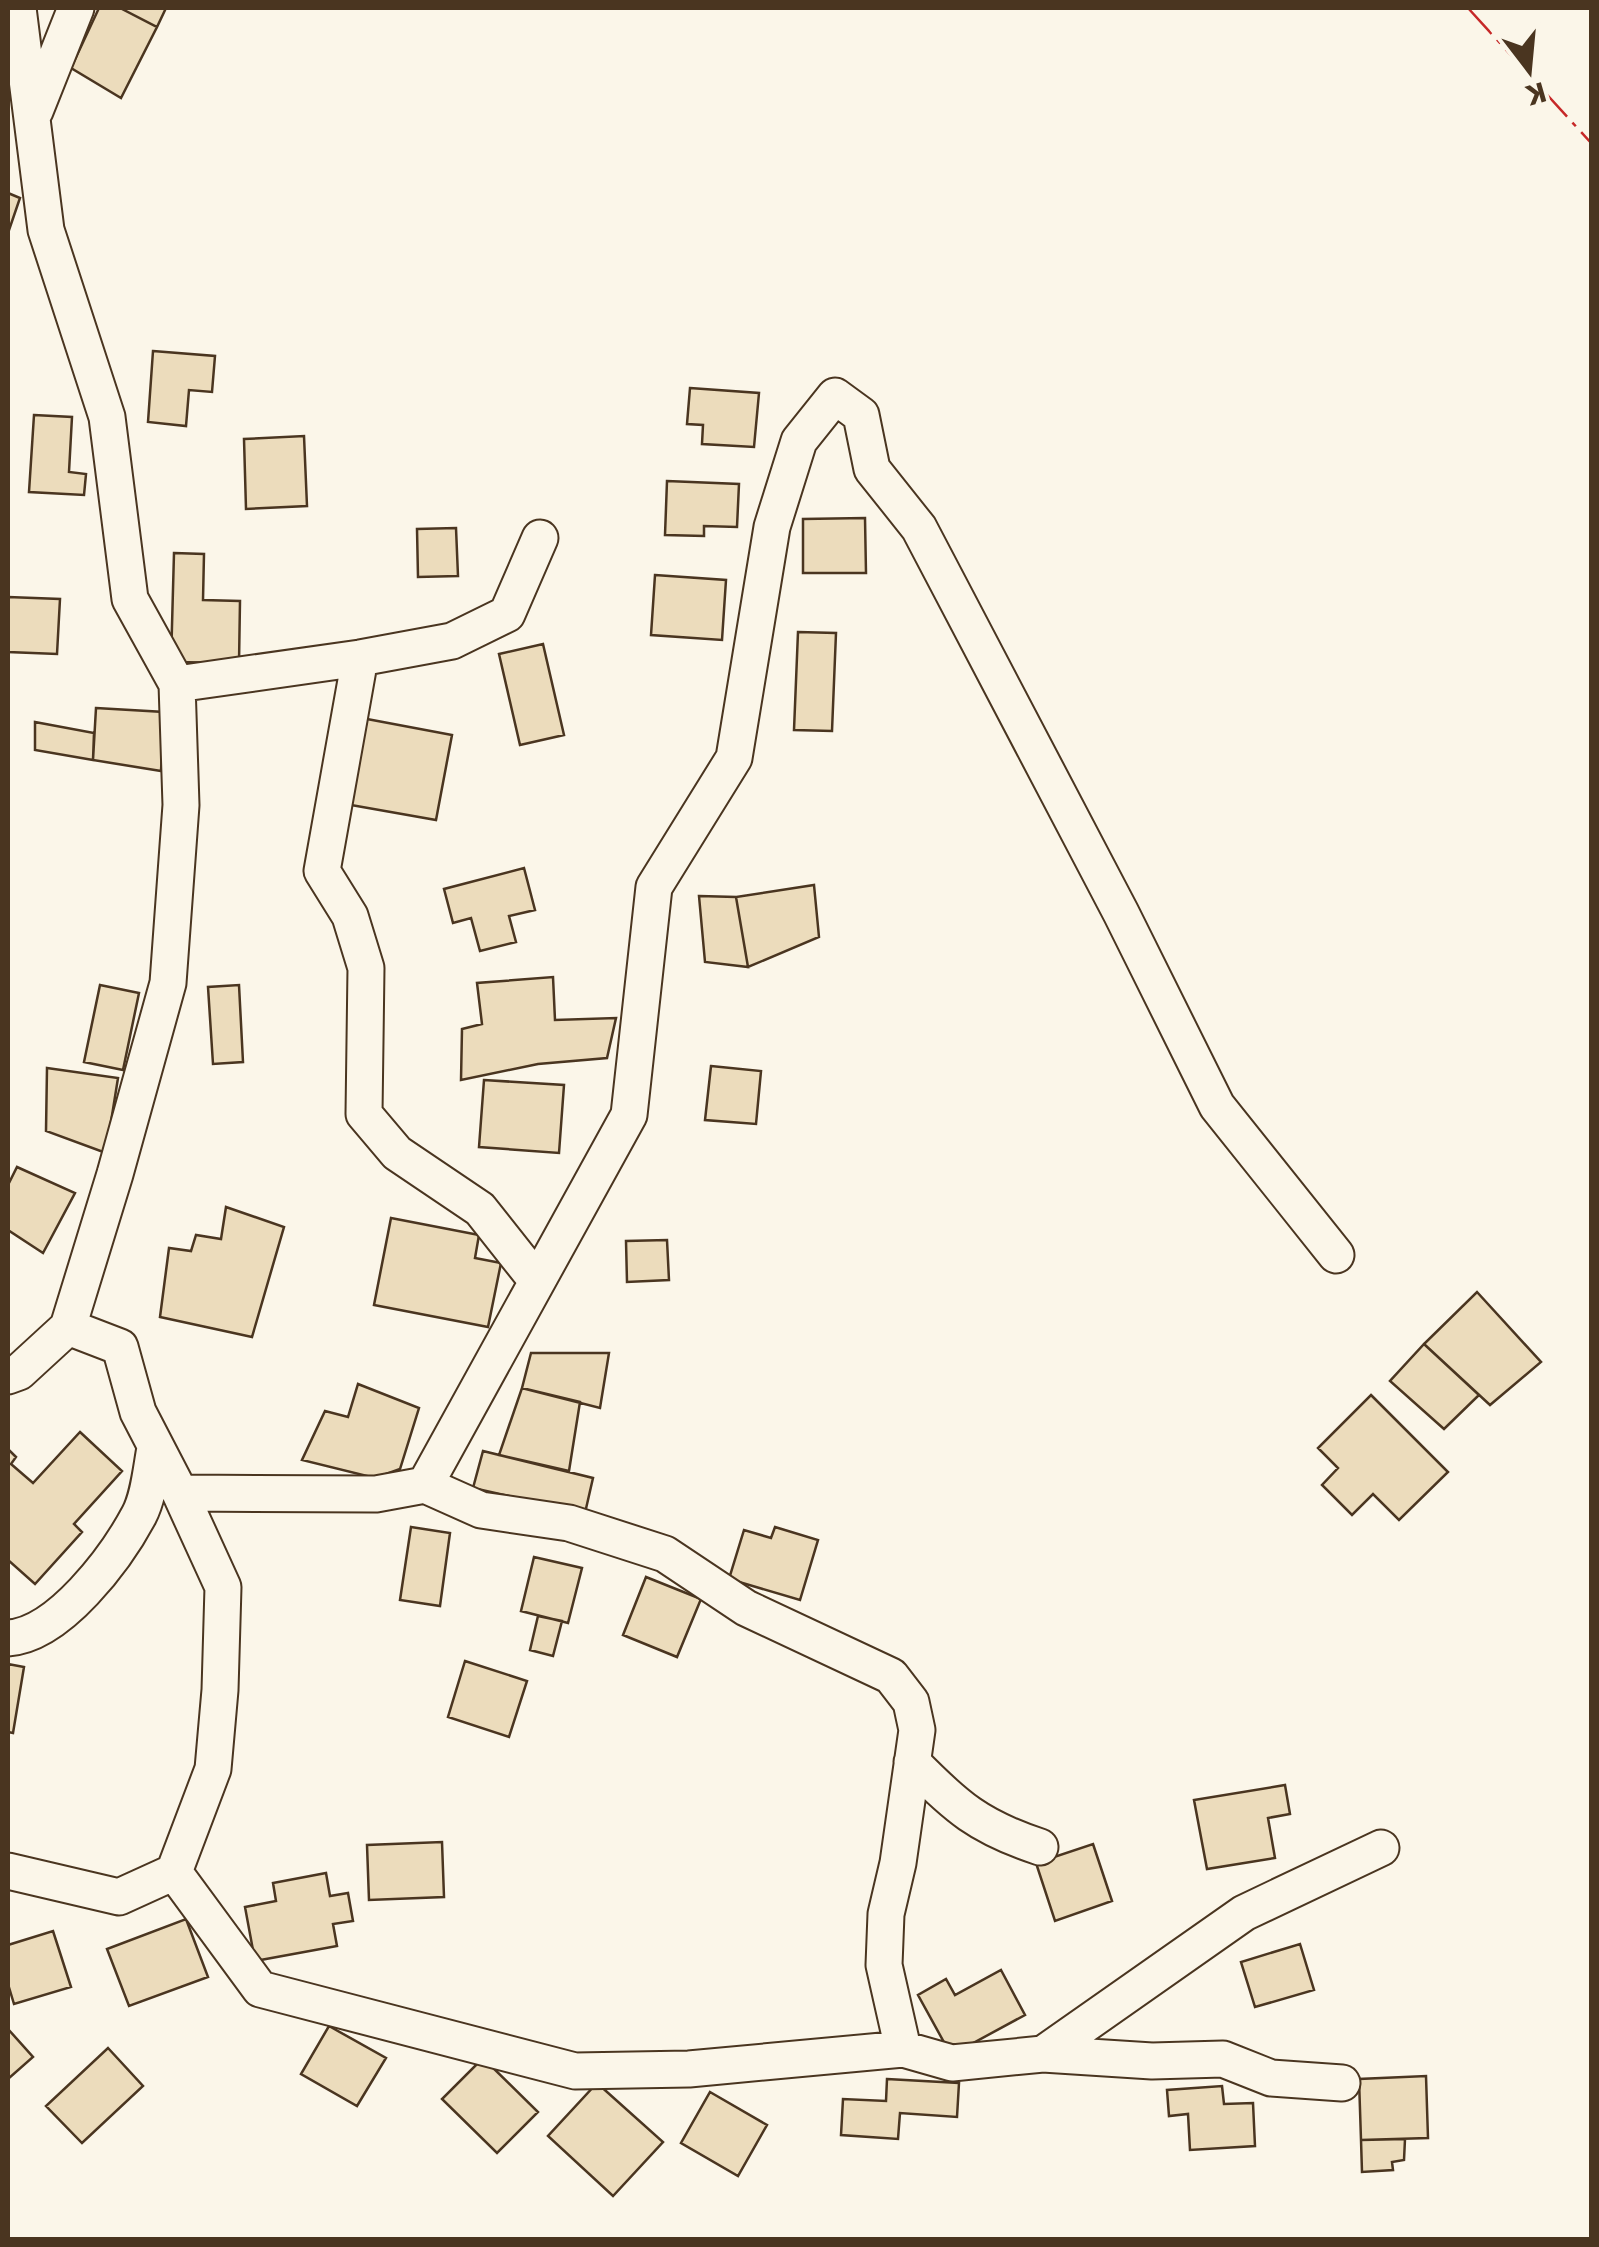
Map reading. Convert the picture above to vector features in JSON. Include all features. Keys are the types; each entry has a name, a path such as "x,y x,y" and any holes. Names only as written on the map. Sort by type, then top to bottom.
{"street":[{"path":"8,1376 19,1372 68,1327 118,1167 168,982 181,805 176,684 130,599 106,417 46,230 18,8"},
{"path":"32,117 76,8"},
{"path":"425,1485 629,1115 654,888 734,758 772,527 799,441 834,396 861,415 872,468 927,544 1121,913 1216,1106 1336,1255"},
{"path":"176,684 360,658 452,640 507,614 540,538"},
{"path":"360,658 322,871 350,916 366,968 364,1114 397,1153 480,1209 536,1281"},
{"path":"8,1871 119,1897 174,1872 213,1769 222,1587 138,1412 120,1347 68,1327"},
{"path":"8,1638 24,1637 64,1612 109,1561 141,1512 155,1448"},
{"path":"180,1494 376,1494 425,1485 482,1510 569,1523 665,1554 746,1608 891,1676 911,1702 917,1730 885,1931 884,1966 902,2049"},
{"path":"912,1762 968,1816 1040,1847"},
{"path":"1043,2054 1244,1913 1381,1848"},
{"path":"174,1872 260,1988 576,2071 689,2069 902,2049 952,2064 1043,2054 1152,2061 1223,2059 1271,2078 1342,2083"}],"building":[{"path":"99,8 120,8 157,27 121,98 71,68"},
{"path":"120,8 166,8 157,27"},
{"path":"8,193 20,198 8,233"},
{"path":"153,351 215,356 212,392 189,390 186,426 148,422"},
{"path":"690,388 759,393 754,447 702,444 703,425 687,424"},
{"path":"34,415 72,417 69,472 86,474 84,495 29,492"},
{"path":"304,436 307,506 246,509 244,439"},
{"path":"667,481 739,484 737,527 704,526 704,536 665,535"},
{"path":"865,518 866,573 803,573 803,519"},
{"path":"456,528 458,576 418,577 417,529"},
{"path":"174,553 204,554 203,600 240,601 239,663 171,662"},
{"path":"655,575 726,580 722,640 651,635"},
{"path":"8,597 60,599 57,654 8,652"},
{"path":"798,632 836,633 832,731 794,730"},
{"path":"543,644 564,735 520,745 499,654"},
{"path":"96,708 164,712 161,771 93,760"},
{"path":"367,719 452,735 436,820 351,805"},
{"path":"35,722 94,733 93,760 35,750"},
{"path":"524,868 535,910 509,916 516,942 480,951 471,918 453,923 444,889"},
{"path":"814,885 819,937 748,967 736,897"},
{"path":"699,896 736,897 748,967 705,962"},
{"path":"553,977 555,1020 616,1018 607,1058 538,1064 461,1080 462,1029 482,1024 477,983"},
{"path":"100,985 139,993 123,1070 84,1062"},
{"path":"239,985 243,1062 213,1064 208,987"},
{"path":"711,1066 761,1071 756,1124 705,1120"},
{"path":"47,1068 118,1078 106,1153 46,1131"},
{"path":"484,1080 564,1085 559,1153 479,1147"},
{"path":"17,1167 75,1193 43,1253 8,1230 8,1185"},
{"path":"226,1207 284,1227 252,1337 160,1317 169,1248 191,1251 196,1235 221,1239"},
{"path":"391,1218 479,1235 475,1258 501,1263 488,1327 374,1305"},
{"path":"667,1240 669,1280 627,1282 626,1241"},
{"path":"1477,1292 1541,1362 1490,1405 1424,1344"},
{"path":"1424,1344 1479,1395 1444,1429 1390,1381"},
{"path":"531,1353 609,1353 600,1408 522,1388"},
{"path":"358,1384 419,1408 400,1469 375,1478 302,1460 325,1411 348,1417"},
{"path":"522,1388 580,1402 569,1471 499,1455"},
{"path":"1371,1395 1448,1472 1399,1520 1373,1494 1352,1515 1322,1485 1338,1468 1318,1448"},
{"path":"80,1432 122,1471 74,1524 82,1532 35,1584 8,1560 8,1449 16,1457 11,1464 33,1483"},
{"path":"483,1451 593,1478 585,1513 473,1488"},
{"path":"411,1527 450,1533 440,1606 400,1600"},
{"path":"775,1527 818,1540 800,1600 729,1579 744,1530 771,1538"},
{"path":"534,1557 582,1568 568,1623 521,1611"},
{"path":"646,1577 701,1599 677,1657 623,1635"},
{"path":"538,1616 562,1621 553,1656 530,1650"},
{"path":"465,1661 527,1681 509,1737 448,1717"},
{"path":"8,1664 24,1667 13,1733 8,1732"},
{"path":"1285,1785 1290,1814 1268,1818 1275,1858 1207,1869 1194,1800"},
{"path":"442,1842 444,1897 369,1900 367,1845"},
{"path":"1093,1844 1112,1901 1055,1921 1036,1863"},
{"path":"326,1873 330,1896 348,1893 353,1921 333,1924 337,1946 255,1961 245,1907 276,1901 273,1883"},
{"path":"186,1919 208,1977 129,2006 107,1949"},
{"path":"53,1931 71,1987 14,2004 8,1984 8,1945"},
{"path":"1300,1944 1314,1990 1255,2007 1241,1962"},
{"path":"1001,1970 1025,2015 951,2055 918,1995 946,1979 955,1995"},
{"path":"329,2026 386,2058 357,2106 301,2074"},
{"path":"8,2029 33,2057 8,2079"},
{"path":"108,2048 143,2086 82,2143 46,2106"},
{"path":"483,2058 538,2112 497,2153 442,2099"},
{"path":"1426,2076 1428,2138 1361,2140 1359,2079"},
{"path":"887,2079 959,2083 957,2117 900,2113 898,2139 841,2135 843,2099 886,2101"},
{"path":"597,2083 663,2142 613,2196 548,2136"},
{"path":"1222,2086 1224,2104 1253,2103 1255,2146 1190,2150 1188,2114 1169,2116 1167,2090"},
{"path":"710,2092 767,2125 738,2176 681,2143"},
{"path":"1405,2139 1404,2160 1392,2162 1393,2170 1362,2172 1361,2140"}],"power":[{"path":"1468,8 1592,144"}]}
